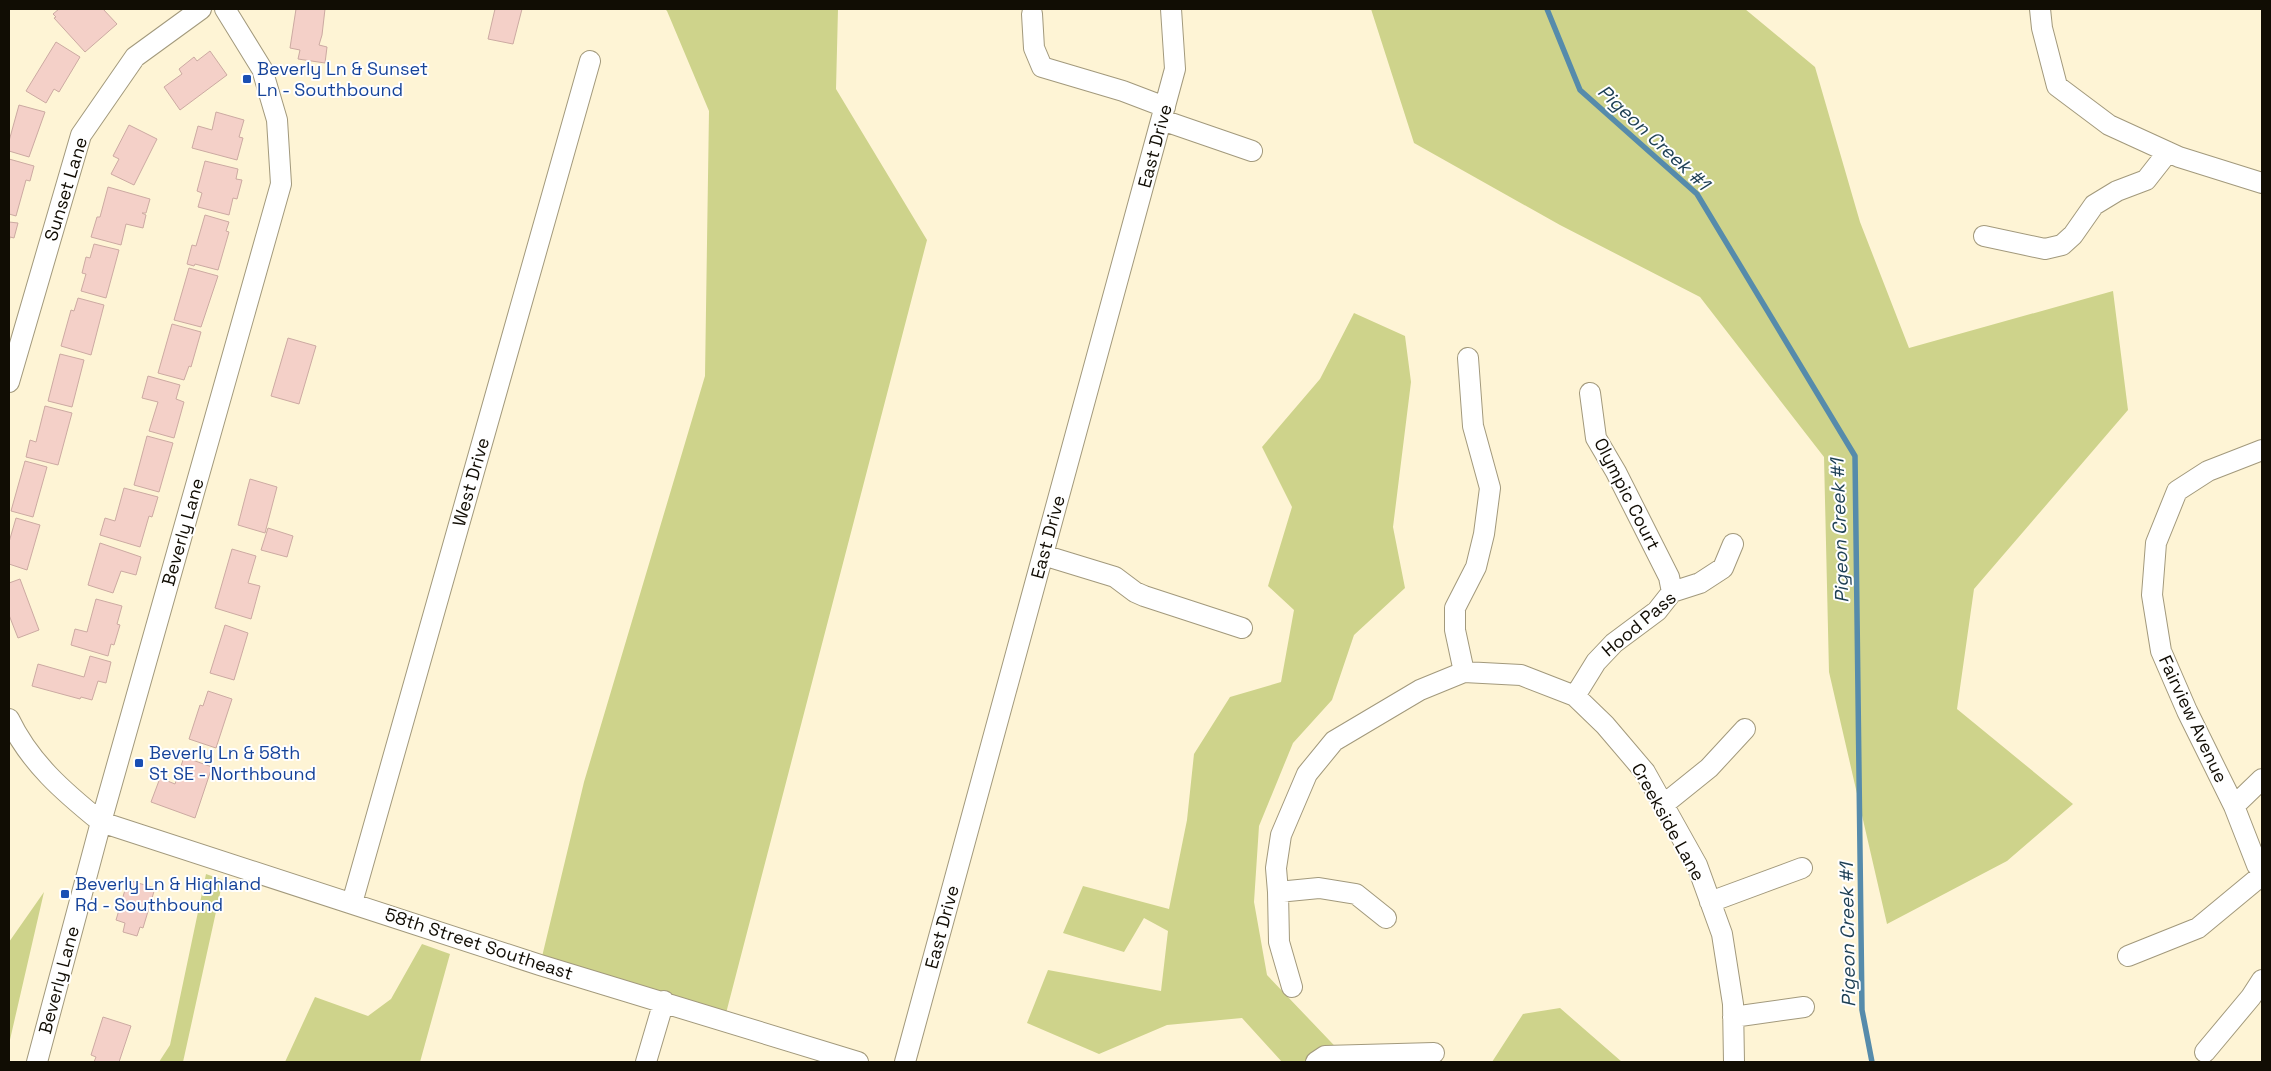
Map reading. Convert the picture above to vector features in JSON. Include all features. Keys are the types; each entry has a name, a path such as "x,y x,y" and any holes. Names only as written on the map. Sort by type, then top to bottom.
{"street":[{"name":"Sunset Lane","path":"9,382 81,135 135,57 201,9"},
{"name":"Beverly Lane","path":"37,1062 101,822 281,184 277,120 262,69 225,9"},
{"name":"East Drive","path":"905,1062 1176,70 1171,9"},
{"path":"2040,9 2042,28 2057,86 2108,125 2168,152 2262,183"},
{"path":"1032,14 1034,48 1042,67 1123,91 1164,114 1252,151"},
{"name":"West Drive","path":"352,904 590,61"},
{"path":"1984,236 2045,249 2062,246 2073,235 2094,205 2117,192 2146,180 2168,152"},
{"path":"1464,672 1456,630 1455,608 1476,567 1484,534 1490,488 1473,426 1468,358"},
{"name":"Olympic Court","path":"1590,393 1596,438 1616,472 1669,577 1672,592"},
{"name":"Fairview Avenue","path":"2262,450 2208,471 2177,491 2156,542 2152,595 2160,651 2234,806 2257,865 2262,873"},
{"name":"Hood Pass","path":"1575,696 1596,662 1614,643 1657,611 1672,592 1700,583 1723,568 1734,544"},
{"path":"1043,555 1115,577 1135,592 1144,596 1242,628"},
{"name":"Creekside Lane","path":"1292,986 1279,942 1276,868 1281,835 1307,774 1334,741 1420,690 1464,672 1521,675 1575,696 1605,726 1644,772 1663,805 1696,865 1722,934 1733,1017 1734,1062"},
{"path":"9,719 16,735 55,784 101,822"},
{"path":"1663,805 1708,768 1745,729"},
{"path":"2234,806 2262,779"},
{"name":"58th Street Southeast","path":"101,822 540,965 858,1062"},
{"path":"1710,902 1802,868"},
{"path":"2128,956 2198,928 2262,873"},
{"path":"1278,892 1319,888 1356,894 1386,918"},
{"path":"2205,1052 2251,997 2262,980"},
{"path":"646,1062 664,1002"},
{"path":"1733,1017 1804,1007"},
{"path":"1316,1062 1325,1056 1434,1053"}],"green space":[{"path":"665,9 838,9 836,89 927,240 724,1021 540,965 584,782 705,376 709,111"},
{"path":"1371,9 1745,9 1815,67 1860,222 1909,348 2113,291 2128,410 1974,589 1957,709 2073,804 2007,861 1887,924 1829,672 1824,457 1700,297 1560,225 1414,143"},
{"path":"1354,313 1405,336 1411,382 1393,527 1405,588 1354,635 1332,700 1293,743 1259,826 1254,902 1267,975 1350,1062 1282,1062 1242,1018 1167,1025 1099,1054 1027,1023 1048,970 1161,991 1168,931 1144,918 1124,952 1063,933 1083,886 1169,909 1187,820 1194,754 1230,697 1281,682 1294,610 1268,586 1292,507 1262,447 1320,379"},
{"path":"206,874 223,880 183,1062 159,1062 170,1045"},
{"path":"44,892 9,1044 9,942"},
{"path":"422,944 450,954 420,1062 285,1062 315,997 368,1016 391,999"},
{"path":"1560,1008 1622,1062 1492,1062 1523,1014"}],"building":[{"path":"59,9 103,9 117,24 85,52 54,18 56,17 53,14"},
{"path":"296,9 325,9 319,45 327,47 325,63 298,59 300,50 290,48"},
{"path":"495,9 522,9 513,44 488,39"},
{"path":"56,42 80,57 59,92 54,89 46,103 26,91"},
{"path":"210,51 227,75 180,110 164,87 182,74 179,69 194,57 197,61"},
{"path":"19,105 45,112 29,157 9,151 9,141"},
{"path":"216,112 244,120 239,137 243,138 237,160 192,148 198,126 212,130"},
{"path":"129,125 157,139 134,185 111,174 119,159 113,156"},
{"path":"9,159 34,166 30,181 26,180 16,216 9,214"},
{"path":"205,161 238,169 236,179 242,180 237,199 233,198 229,215 198,207 202,193 197,191"},
{"path":"108,187 150,199 146,213 142,213 146,215 143,228 126,224 121,245 91,237 97,217 100,217"},
{"path":"205,215 229,222 226,231 229,232 218,270 195,264 194,266 187,264 192,245 196,246"},
{"path":"9,222 18,223 14,238 10,237 9,243"},
{"path":"94,244 119,250 106,298 81,291 86,274 82,273 86,257 90,258"},
{"path":"189,268 218,276 201,327 174,320"},
{"path":"78,298 104,305 91,355 61,346 71,310 74,311"},
{"path":"172,324 201,332 191,367 189,366 184,380 158,373"},
{"path":"288,338 316,346 299,404 271,396"},
{"path":"60,354 84,360 72,407 48,401"},
{"path":"148,376 180,385 176,399 184,402 174,438 149,431 158,402 142,398"},
{"path":"45,406 72,413 58,465 26,457 30,440 36,442"},
{"path":"147,436 173,443 159,492 134,485"},
{"path":"25,461 47,467 33,517 11,511"},
{"path":"250,479 277,487 265,533 238,525"},
{"path":"124,488 158,497 152,517 149,516 140,547 100,535 105,518 115,521"},
{"path":"16,518 40,525 27,570 9,564 9,542"},
{"path":"268,528 293,536 287,557 261,550"},
{"path":"100,543 141,557 136,575 121,571 113,593 88,585"},
{"path":"232,549 256,556 248,583 260,586 251,619 215,608"},
{"path":"20,579 39,630 18,638 9,615 9,583"},
{"path":"96,599 122,606 117,624 120,625 114,645 111,644 108,656 71,645 75,629 87,632"},
{"path":"225,625 248,633 234,680 210,673"},
{"path":"90,656 111,662 106,683 98,681 92,700 81,697 80,699 32,686 38,664 84,677"},
{"path":"208,691 232,699 216,748 189,739 200,705 203,706"},
{"path":"184,757 212,767 195,818 151,802 160,778 175,784"},
{"path":"128,880 155,888 143,928 140,927 137,936 123,932 125,923 116,920"},
{"path":"103,1017 131,1026 119,1062 94,1062 96,1057 91,1055"}],"waterway":[{"name":"Pigeon Creek #1","path":"1547,9 1580,90 1697,194 1855,456 1862,1010 1872,1062"}],"place":[{"name":"Beverly Ln & Sunset Ln - Southbound","path":"247,79"},
{"name":"Beverly Ln & 58th St SE - Northbound","path":"139,763"},
{"name":"Beverly Ln & Highland Rd - Southbound","path":"65,894"}]}
